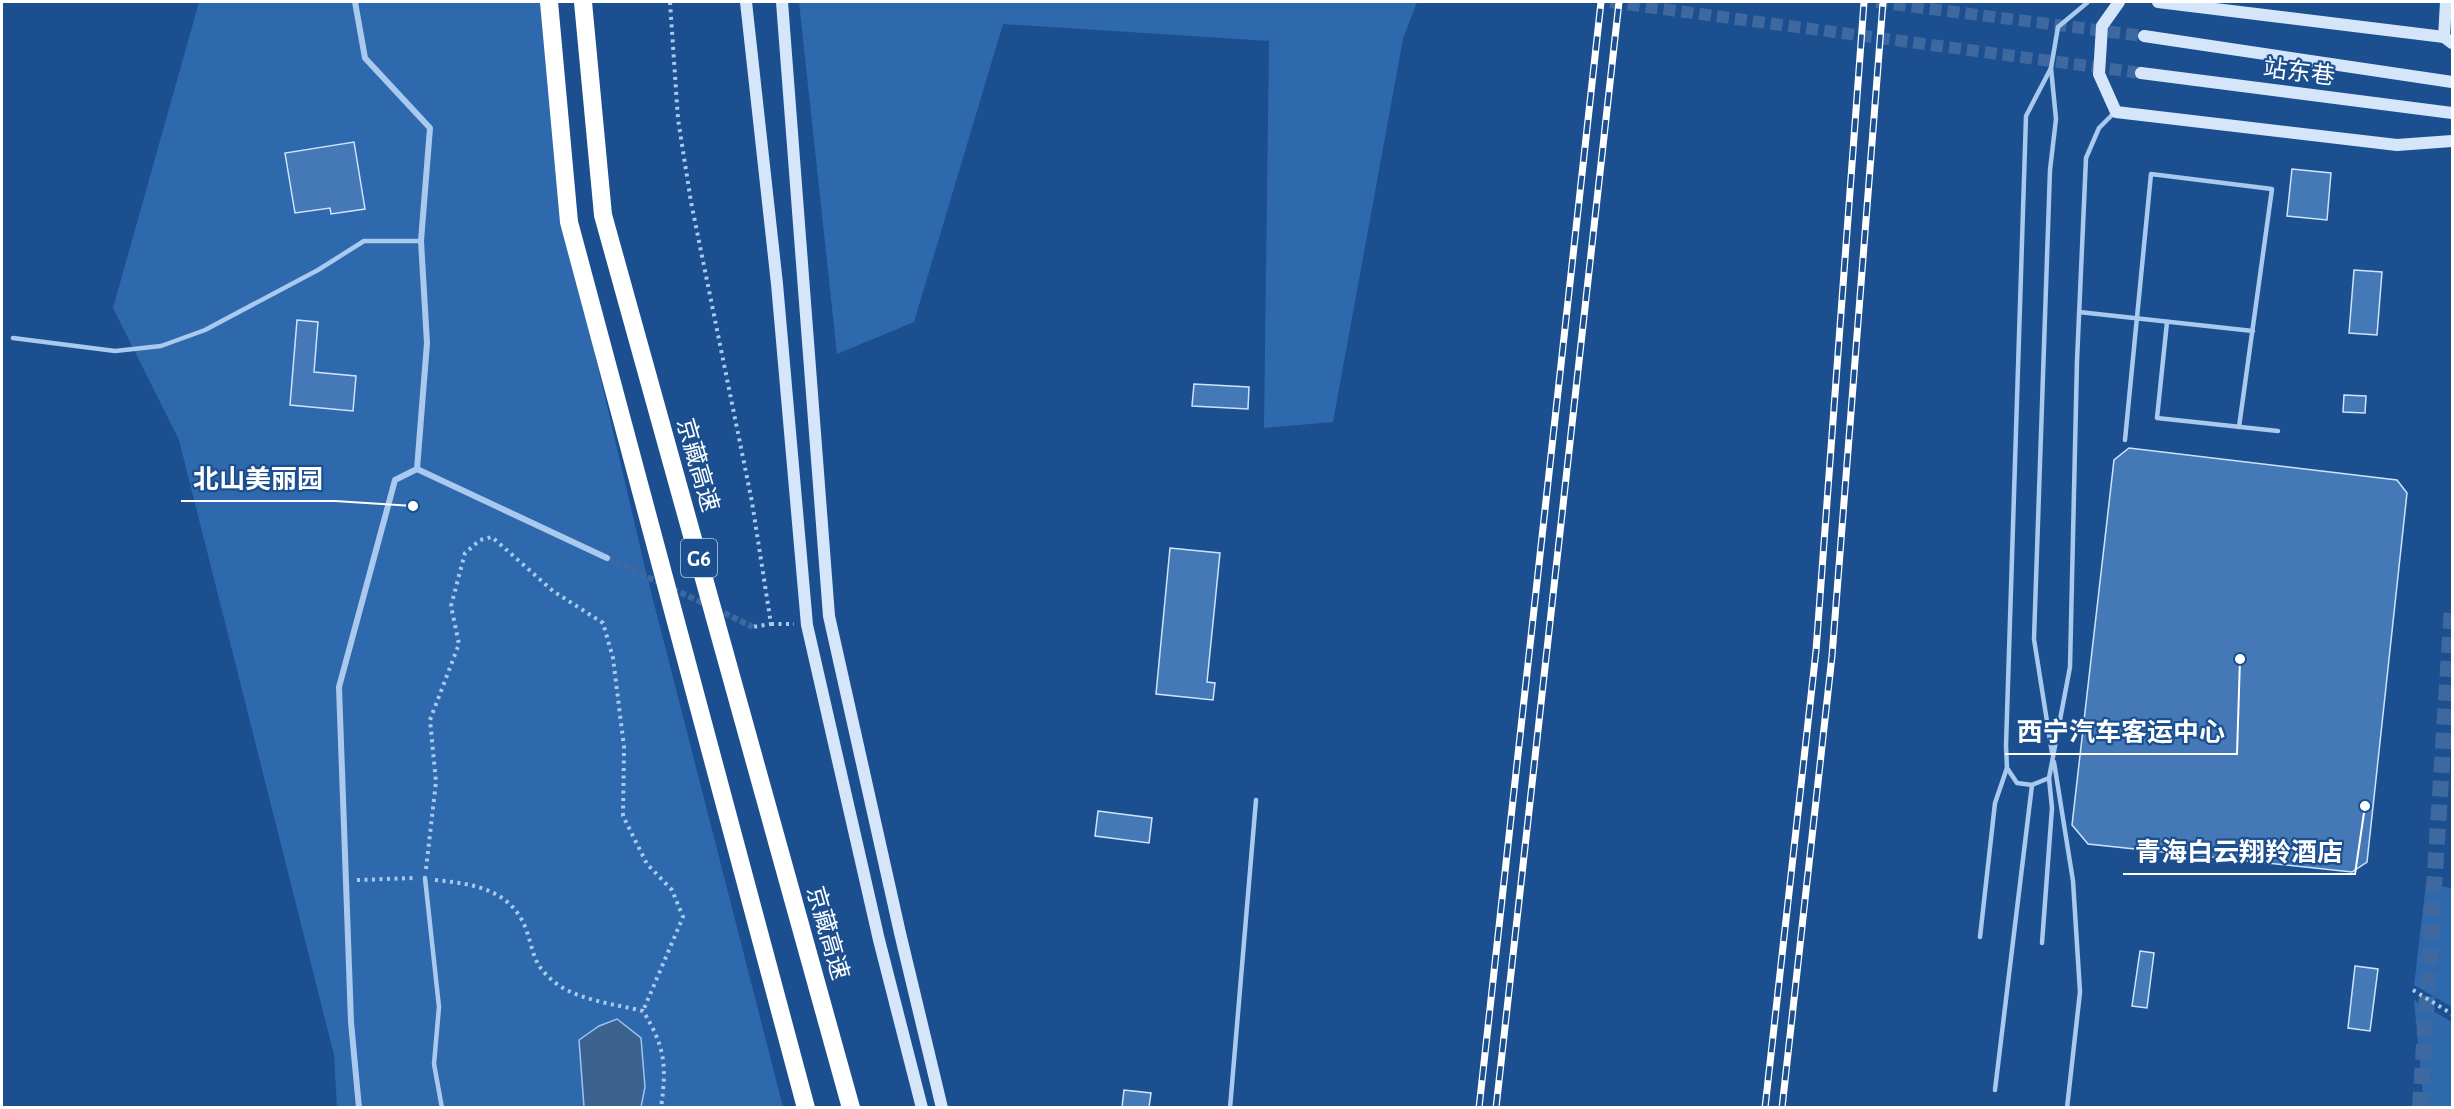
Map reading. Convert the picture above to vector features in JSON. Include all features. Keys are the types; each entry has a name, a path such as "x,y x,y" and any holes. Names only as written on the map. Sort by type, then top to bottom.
{"highway":[{"name":"G6","path":"549,2 569,222 806,1107"},
{"name":"京藏高速","path":"583,2 603,215 851,1107"}],"main road":[{"path":"746,2 777,284 807,625 879,940 922,1107"},
{"path":"782,2 829,616 900,933 942,1107"},
{"path":"2120,2 2102,27 2099,74 2116,112 2397,145 2452,141"},
{"path":"2158,2 2448,40 2446,2"},
{"name":"站东巷","path":"2145,36 2452,82"},
{"name":"站东巷","path":"2141,73 2452,113"}],"street":[{"path":"355,2 364,58 430,128 422,241 426,343 417,469"},
{"path":"417,469 607,558"},
{"path":"359,1107 351,1022 339,687 395,480 417,469"}],"lane":[{"path":"2067,1107 2080,992 2073,881 2034,639 2050,171 2056,119 2051,68 2058,27 2088,2"},
{"path":"1980,937 1995,803 2007,768 2026,116 2051,68"},
{"path":"2042,944 2052,808 2049,778 2070,667 2079,312 2086,158 2099,128 2116,112"},
{"path":"2125,440 2151,174 2272,189 2239,427"},
{"path":"14,338 115,351 161,346 205,330 318,270 364,241 422,241"},
{"path":"2079,312 2253,331"},
{"path":"2167,321 2157,418 2278,430"},
{"path":"2007,768 2017,783 2032,785 2049,778"},
{"path":"1995,1090 2032,785"},
{"path":"1230,1107 1256,801"},
{"path":"425,878 439,1007 434,1064 442,1107"}],"path":[{"path":"670,2 678,118 691,202 752,502 771,624 753,627"},
{"path":"425,878 436,782 430,720 459,644 451,606 465,553 480,540 492,537 553,591 603,623 613,658 624,747 623,816 647,864 672,890 683,917 643,1011"},
{"path":"346,881 425,878 479,885 506,901 525,927 534,960 553,982 579,994 643,1011 660,1038 665,1077 661,1107"},
{"path":"2413,990 2452,1014"}],"shaded area":[{"path":"199,2 542,2 582,299 646,572 783,1107 337,1107 334,1055 179,440 113,308"},
{"path":"799,2 1417,2 1403,39 1333,422 1264,428 1269,41 1003,24 914,322 837,354"},
{"path":"2426,884 2452,888 2452,1007 2414,985"},
{"path":"2414,1000 2452,1022 2452,1107 2424,1107"},
{"path":"617,1019 641,1038 645,1087 641,1107 584,1107 579,1040 599,1026"}],"building":[{"path":"354,142 365,209 331,214 330,208 295,213 285,153"},
{"path":"2292,169 2331,173 2327,220 2287,216"},
{"path":"2354,270 2382,272 2377,335 2349,333"},
{"path":"297,320 318,322 314,372 356,376 353,411 290,405"},
{"path":"1194,384 1249,387 1248,409 1192,406"},
{"path":"2344,395 2366,396 2365,413 2343,412"},
{"path":"2129,448 2397,480 2407,493 2367,862 2352,872 2088,844 2072,825 2114,460"},
{"path":"1170,548 1220,553 1207,682 1215,683 1213,700 1156,694"},
{"path":"1098,811 1152,818 1149,843 1095,836"},
{"path":"2140,951 2154,953 2147,1008 2132,1006"},
{"path":"2355,966 2378,969 2370,1031 2348,1028"},
{"path":"1124,1090 1151,1093 1149,1107 1122,1107"}],"tunnel":[{"path":"1610,2 2141,73"},
{"path":"1876,2 2144,36"},
{"path":"607,558 707,605"},
{"path":"2420,1108 2452,606"},
{"path":"716,609 753,627"}],"railway":[{"path":"1479,1108 1601,2"},
{"path":"1496,1108 1619,2"},
{"path":"1765,1108 1816,651 1864,2"},
{"path":"1782,1108 1832,656 1883,2"}],"place":[{"name":"北山美丽园","path":"413,506"},
{"name":"西宁汽车客运中心","path":"2240,659"},
{"name":"青海白云翔羚酒店","path":"2365,806"}]}
